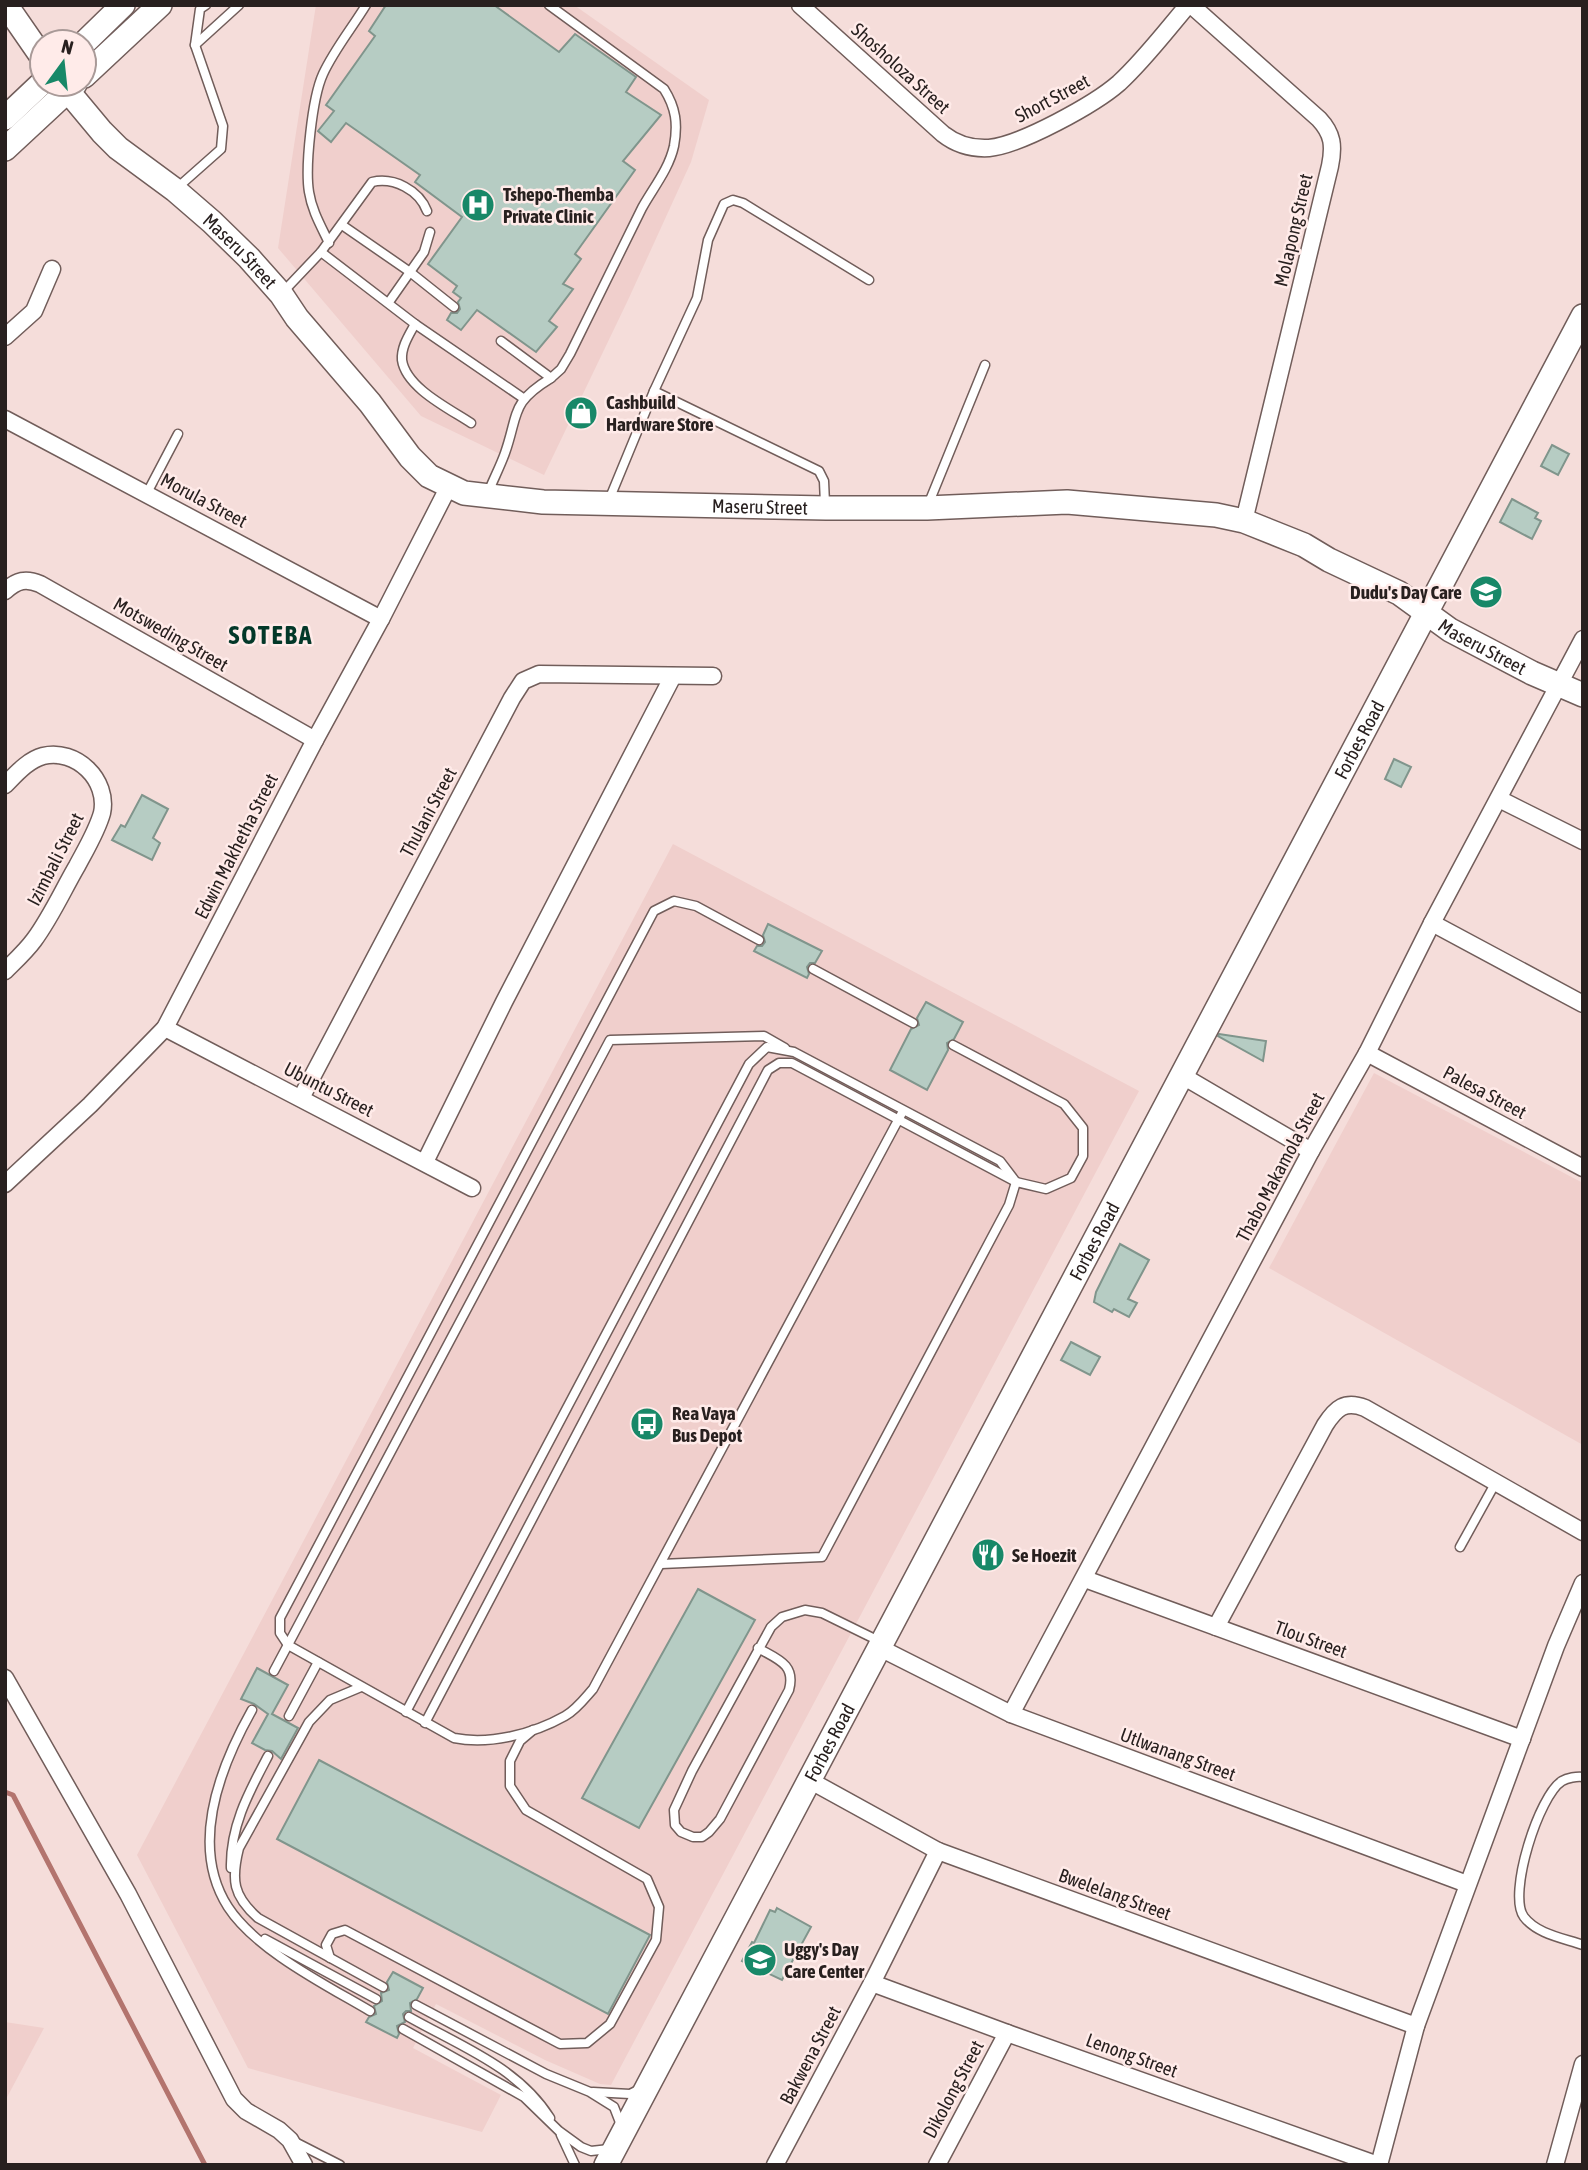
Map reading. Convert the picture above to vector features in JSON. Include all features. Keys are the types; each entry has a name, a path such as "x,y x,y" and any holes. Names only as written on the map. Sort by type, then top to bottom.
{"street":[{"path":"6,5 28,37"},
{"path":"98,29 122,5"},
{"path":"98,61 160,5"},
{"name":"Shosholoza Street","path":"800,5 943,134"},
{"name":"Short Street","path":"943,134 961,145 991,148 1018,140 1086,106 1119,82 1189,5"},
{"name":"Molapong Street","path":"1189,5 1319,119 1328,129 1332,140 1330,166 1244,521"},
{"path":"5,118 28,96"},
{"path":"5,149 58,98"},
{"name":"Maseru Street","path":"81,98 102,132 118,148 175,190 223,232 281,294 297,318 370,402 410,457 429,476 464,493 543,502 826,508 927,508 1067,502 1216,515 1244,521 1304,545 1329,560 1399,593 1450,630 1583,695"},
{"path":"5,337 34,311 52,269"},
{"name":"Forbes Road","path":"614,2149 1583,316"},
{"name":"Morula Street","path":"5,419 381,619"},
{"name":"Edwin Makhetha Street","path":"5,1184 90,1105 165,1028 449,486"},
{"name":"Motsweding Street","path":"5,591 18,581 40,584 315,740"},
{"name":"Thabo Makamola Street","path":"1011,1714 1311,1151 1367,1053 1432,923 1583,639"},
{"name":"Thulani Street","path":"301,1098 523,681 535,675 549,674 713,676"},
{"path":"425,1162 504,1002 673,676"},
{"name":"Izimbali Street","path":"5,785 37,759 60,756 88,769 103,795 101,816 90,842 56,904 32,943 5,971"},
{"path":"1499,799 1583,841"},
{"path":"1432,923 1583,1004"},
{"name":"Ubuntu Street","path":"165,1028 472,1188"},
{"name":"Palesa Street","path":"1367,1053 1583,1168"},
{"path":"1181,1075 1311,1151"},
{"path":"1216,1627 1325,1424 1335,1410 1344,1404 1356,1404 1365,1408 1583,1532"},
{"name":"Tlou Street","path":"1085,1578 1522,1739"},
{"path":"1379,2165 1416,2026 1467,1884 1583,1583"},
{"name":"Utlwanang Street","path":"882,1646 1011,1714 1467,1884"},
{"path":"5,1678 128,1894 234,2099 246,2111 279,2130 290,2140 304,2165"},
{"name":"Bwelelang Street","path":"809,1780 938,1851 1416,2026"},
{"name":"Bakwena Street","path":"775,2165 872,1983 938,1851"},
{"name":"Lenong Street","path":"872,1983 1379,2165"},
{"name":"Dikolong Street","path":"937,2165 1007,2033"},
{"path":"1555,2165 1580,2084 1583,2064"}],"lane":[{"path":"195,45 239,5"},
{"path":"329,243 314,212 309,192 307,164 317,91 323,74 366,5"},
{"path":"486,496 505,453 514,415 523,398 561,369 570,354 644,204 663,174 673,147 676,119 672,103 664,89 549,5"},
{"path":"175,190 221,149 223,126 195,45 201,7"},
{"path":"281,294 329,243 372,182 383,179 405,187 423,200 428,211"},
{"path":"608,503 654,391 697,298 708,240 724,204 733,200 743,203 869,279"},
{"path":"342,225 411,272 454,307"},
{"path":"389,302 428,245 430,232"},
{"path":"321,252 415,324 523,398"},
{"path":"415,324 405,342 402,359 406,374 418,387 471,423"},
{"path":"500,341 551,378"},
{"path":"927,508 985,365"},
{"path":"654,391 819,471 824,481 826,508"},
{"path":"147,493 178,434"},
{"path":"759,940 696,906 674,901 654,911 280,1618 280,1633 288,1645 454,1738 473,1742 493,1741 567,1715 593,1689 903,1111"},
{"path":"813,969 913,1023"},
{"path":"274,1671 610,1040 764,1036 1000,1161 1016,1182"},
{"path":"425,1723 768,1070 779,1063 792,1063 1016,1182 1046,1189 1071,1178 1083,1156 1083,1128 1063,1104 953,1045"},
{"path":"406,1712 749,1064 767,1047 794,1052"},
{"path":"661,1564 822,1557 1009,1205 1016,1182"},
{"path":"1460,1547 1496,1482"},
{"path":"758,1648 787,1667 792,1678 789,1690 720,1819 702,1837 693,1837 681,1832 675,1825 674,1810 692,1771 758,1648 771,1627 782,1617 805,1609 822,1613 882,1646"},
{"path":"289,1716 318,1662"},
{"path":"236,1892 234,1867 239,1848 309,1722 330,1699 361,1687"},
{"path":"252,1710 237,1737 215,1800 210,1830 210,1859 217,1887 229,1909 248,1930 282,1958 370,2011"},
{"path":"330,1958 326,1945 332,1934 345,1930 560,2044 587,2043 610,2024 656,1940 659,1907 647,1879 526,1810 510,1786 510,1762 520,1741 535,1728"},
{"path":"268,1756 247,1795 236,1824 230,1864 236,1892 244,1906 258,1918 383,1987"},
{"path":"1583,1777 1560,1781 1543,1806 1522,1865 1518,1904 1531,1925 1583,1944"},
{"path":"248,1930 376,1999"},
{"path":"403,2029 523,2097 575,2143 591,2151 614,2149 621,2121 614,2107 590,2092 498,2049 416,2005"},
{"path":"410,2017 493,2063 520,2082 541,2104 559,2131 575,2165"},
{"path":"590,2092 630,2094 648,2086"},
{"path":"290,2140 341,2165"}],"shaded area":[{"name":"Tshepo-Themba Private Clinic","path":"316,5 574,5 709,100 691,162 544,475 421,416 278,248"},
{"name":"Rea Vaya Bus Depot","path":"673,844 1139,1091 611,2085 600,2084 545,2060 436,2004 413,2048 501,2095 482,2132 248,2068 137,1855"},
{"path":"1374,1073 1583,1183 1583,1445 1269,1268"},
{"path":"5,2022 44,2028 5,2101"}],"building":[{"path":"386,5 494,5 559,52 575,34 636,77 626,92 661,115 623,161 635,170 575,254 581,259 563,284 573,289 549,321 557,327 536,352 477,310 461,330 447,320 451,313 457,313 460,309 458,302 461,298 453,292 457,286 428,264 462,217 415,182 420,175 346,123 331,142 318,131 334,111 326,105 375,36 369,31"},
{"path":"1552,445 1569,454 1558,475 1541,466"},
{"path":"1512,499 1538,513 1535,518 1541,521 1532,539 1500,522"},
{"name":"Dudu's Day Care","path":"1483,581 1499,594 1487,605 1474,591"},
{"path":"1394,759 1411,767 1401,787 1385,779"},
{"path":"142,795 168,809 153,838 160,843 152,860 112,840 121,825 125,827"},
{"path":"768,924 822,951 815,963 810,963 807,967 807,978 754,951 765,942 763,935"},
{"path":"926,1002 963,1022 954,1039 947,1043 948,1050 927,1090 890,1070 911,1029 919,1025 917,1018"},
{"path":"1218,1036 1266,1041 1263,1061"},
{"path":"1120,1244 1149,1260 1128,1299 1137,1303 1129,1317 1114,1309 1112,1312 1094,1302 1096,1292"},
{"path":"1071,1342 1100,1357 1090,1375 1061,1360"},
{"path":"698,1589 755,1620 639,1828 582,1798"},
{"path":"257,1668 288,1685 272,1714 298,1728 281,1759 272,1751 252,1743 268,1714 241,1699"},
{"path":"319,1760 650,1935 608,2014 277,1839"},
{"path":"777,1908 811,1927 782,1980 742,1961 770,1910 775,1912"},
{"path":"393,1972 423,1988 417,1999 410,2003 411,2011 403,2014 405,2022 397,2026 397,2038 366,2022 376,2014 374,2006 382,2001 381,1993 389,1990 387,1982"}],"waterway":[{"path":"5,1792 13,1795 205,2165"}],"place":[{"name":"Tshepo-Themba Private Clinic","path":"478,205"},
{"name":"Cashbuild Hardware Store","path":"581,413"},
{"name":"Dudu's Day Care","path":"1486,592"},
{"name":"Rea Vaya Bus Depot","path":"647,1424"},
{"name":"Se Hoezit","path":"988,1555"},
{"name":"Uggy's Day Care Center","path":"760,1960"}],"district":[{"name":"SOTEBA","path":"271,635"}]}
